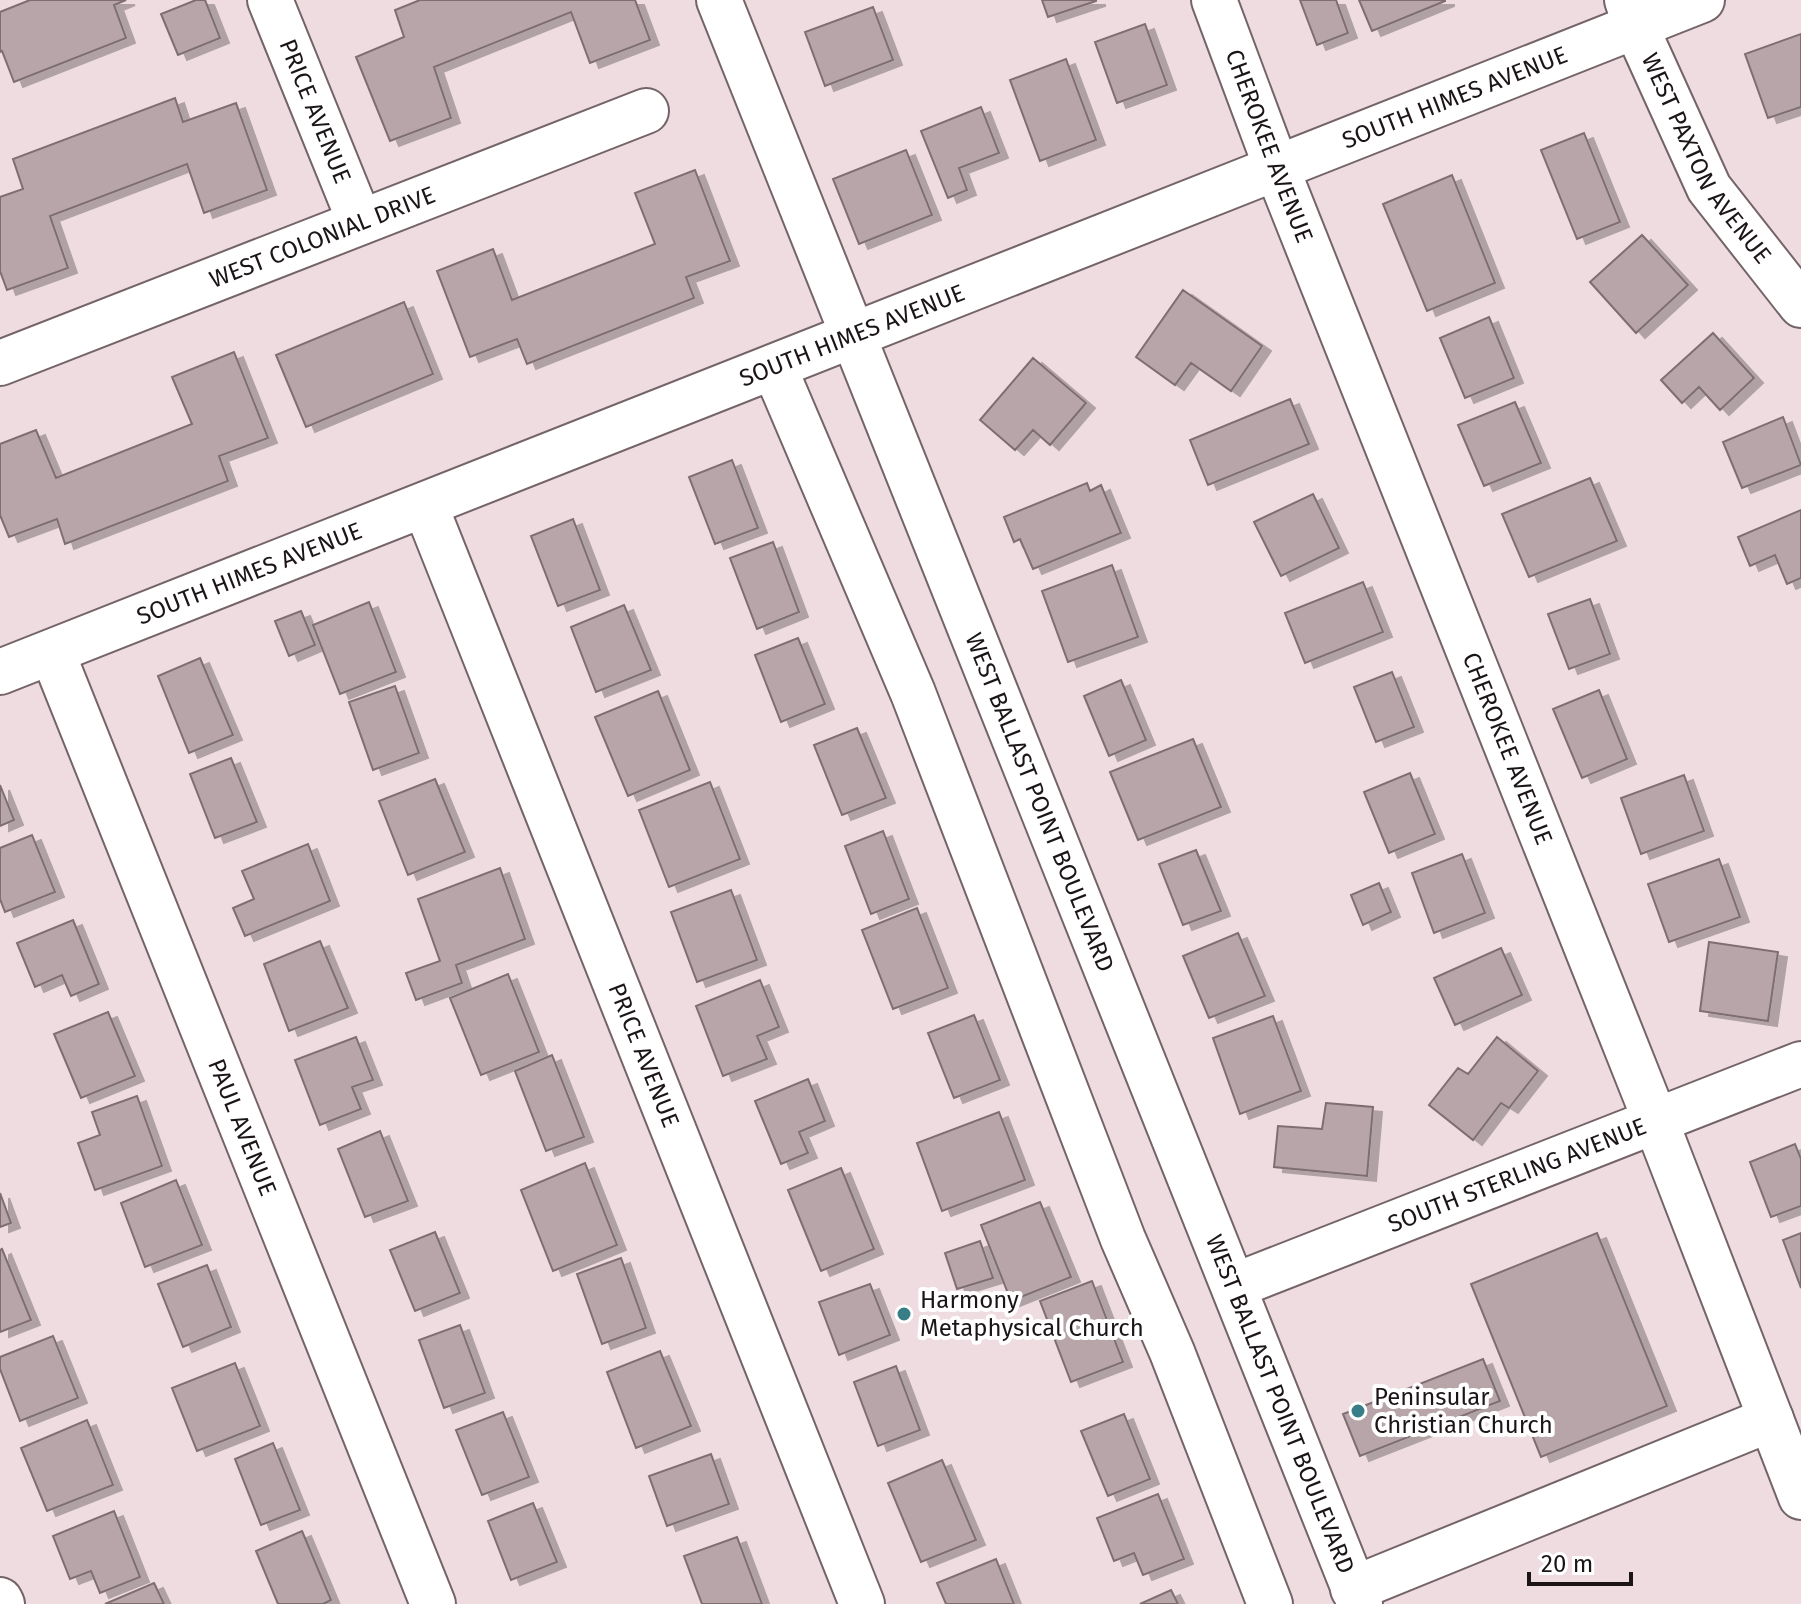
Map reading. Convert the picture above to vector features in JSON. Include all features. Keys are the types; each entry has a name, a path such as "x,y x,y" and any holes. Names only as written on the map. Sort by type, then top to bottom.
{"street":[{"name":"PRICE AVENUE","path":"270,0 360,222"},
{"name":"WEST BALLAST POINT BOULEVARD","path":"719,0 1356,1596"},
{"name":"CHEROKEE AVENUE","path":"1214,0 1277,169 1656,1122 1801,1497"},
{"name":"SOUTH HIMES AVENUE","path":"0,672 1277,169 1632,13 1702,0"},
{"name":"WEST PAXTON AVENUE","path":"1632,13 1709,188 1801,305"},
{"name":"WEST COLONIAL DRIVE","path":"0,363 646,111"},
{"path":"774,367 913,693 1095,1167 1172,1352 1270,1604"},
{"name":"PRICE AVENUE","path":"425,505 862,1604"},
{"name":"PAUL AVENUE","path":"52,652 433,1604"},
{"name":"SOUTH STERLING AVENUE","path":"1234,1286 1801,1064"},
{"path":"1356,1596 1771,1419"}],"building":[{"path":"30,0 126,0 114,5 126,38 14,82 0,52 0,12"},
{"path":"196,0 205,0 220,38 178,55 161,14"},
{"path":"420,0 635,0 650,40 590,63 571,12 434,67 451,118 390,141 356,57 404,37 395,10"},
{"path":"1042,0 1096,0 1096,1 1048,17"},
{"path":"1300,0 1336,0 1348,33 1317,45"},
{"path":"1359,0 1445,0 1445,1 1372,31"},
{"path":"873,7 893,60 825,86 805,32"},
{"path":"1145,24 1167,85 1117,103 1095,42"},
{"path":"1801,34 1801,107 1768,118 1745,54"},
{"path":"1066,59 1096,140 1040,161 1010,80"},
{"path":"175,98 183,122 236,103 267,190 204,213 187,164 50,216 68,268 7,290 0,271 0,197 23,189 13,159"},
{"path":"981,107 999,153 959,168 967,190 948,198 921,131"},
{"path":"1584,133 1620,222 1577,239 1541,150"},
{"path":"906,150 932,215 859,244 833,179"},
{"path":"695,170 730,261 686,277 694,298 527,364 517,339 470,357 437,271 493,249 512,300 655,244 635,193"},
{"path":"1452,175 1495,283 1427,311 1383,204"},
{"path":"1642,235 1688,285 1636,333 1590,282"},
{"path":"1183,290 1262,346 1231,391 1191,363 1175,385 1136,357"},
{"path":"404,302 433,374 306,427 276,355"},
{"path":"1489,317 1514,378 1465,398 1440,338"},
{"path":"1713,333 1754,378 1720,410 1699,387 1682,403 1661,380"},
{"path":"234,352 268,438 219,456 228,481 65,544 57,519 9,537 0,515 0,444 36,430 56,478 192,424 172,377"},
{"path":"1033,358 1086,403 1050,445 1033,430 1015,450 980,420"},
{"path":"1290,399 1309,444 1208,485 1190,440"},
{"path":"1515,402 1541,463 1484,486 1458,425"},
{"path":"1783,417 1801,465 1742,488 1723,442"},
{"path":"732,460 758,528 715,544 689,477"},
{"path":"1590,478 1617,541 1529,577 1502,514"},
{"path":"1087,483 1090,491 1101,485 1121,533 1033,569 1020,539 1014,542 1004,517"},
{"path":"1313,494 1339,548 1281,576 1254,522"},
{"path":"1801,510 1801,578 1787,584 1775,555 1750,566 1738,537"},
{"path":"573,519 600,590 558,606 531,536"},
{"path":"773,542 799,612 757,629 730,558"},
{"path":"1112,565 1138,637 1068,662 1042,591"},
{"path":"1363,582 1383,632 1305,663 1285,613"},
{"path":"1590,599 1610,654 1569,669 1548,614"},
{"path":"369,602 396,672 340,694 313,625"},
{"path":"624,605 651,670 596,692 571,627"},
{"path":"301,611 315,645 289,656 275,621"},
{"path":"798,638 825,704 781,722 755,655"},
{"path":"200,658 233,735 189,753 158,676"},
{"path":"1392,672 1414,727 1376,742 1354,687"},
{"path":"1121,680 1146,740 1109,756 1084,696"},
{"path":"395,686 419,753 373,770 349,702"},
{"path":"1599,690 1627,759 1582,778 1553,709"},
{"path":"658,691 690,770 628,796 595,717"},
{"path":"857,728 886,798 842,815 814,745"},
{"path":"1193,739 1221,807 1138,840 1110,772"},
{"path":"231,758 257,822 215,838 190,774"},
{"path":"1410,773 1435,834 1389,853 1364,792"},
{"path":"1684,775 1704,831 1641,854 1621,798"},
{"path":"435,779 465,852 408,875 379,801"},
{"path":"710,782 740,859 669,887 639,810"},
{"path":"0,785 14,820 0,826"},
{"path":"883,831 909,899 871,914 845,846"},
{"path":"32,835 55,892 5,912 0,899 0,848"},
{"path":"308,844 330,901 245,936 233,908 254,899 242,871"},
{"path":"1196,850 1221,911 1183,925 1159,864"},
{"path":"1462,854 1485,913 1434,933 1412,873"},
{"path":"1719,859 1740,917 1669,942 1648,884"},
{"path":"500,868 525,939 456,965 462,983 416,1000 406,973 440,961 418,899"},
{"path":"1379,883 1391,912 1363,925 1351,895"},
{"path":"731,890 757,960 697,982 671,912"},
{"path":"917,908 948,988 893,1009 862,930"},
{"path":"73,920 99,984 71,996 62,975 35,987 17,943"},
{"path":"1238,933 1265,996 1209,1018 1183,956"},
{"path":"320,941 348,1008 289,1031 264,964"},
{"path":"1709,942 1778,952 1768,1021 1700,1011"},
{"path":"1501,948 1522,995 1455,1025 1434,978"},
{"path":"508,974 539,1052 481,1075 450,998"},
{"path":"760,980 779,1027 757,1036 767,1059 723,1076 696,1006"},
{"path":"108,1012 135,1076 81,1098 54,1034"},
{"path":"974,1015 1000,1080 954,1098 928,1033"},
{"path":"1273,1016 1301,1091 1240,1114 1213,1038"},
{"path":"356,1037 373,1080 352,1087 361,1109 320,1125 295,1060"},
{"path":"1497,1037 1538,1071 1509,1108 1501,1103 1473,1140 1429,1105 1458,1068 1468,1074"},
{"path":"552,1055 584,1137 546,1151 515,1071"},
{"path":"808,1079 825,1121 799,1132 808,1153 781,1164 755,1101"},
{"path":"137,1096 162,1166 95,1190 78,1143 100,1135 92,1112"},
{"path":"1326,1103 1373,1107 1367,1176 1274,1167 1278,1126 1322,1129"},
{"path":"999,1112 1025,1180 942,1211 917,1143"},
{"path":"380,1131 408,1201 365,1217 338,1149"},
{"path":"1795,1144 1801,1159 1801,1206 1771,1217 1750,1162"},
{"path":"585,1163 617,1245 553,1271 521,1190"},
{"path":"841,1168 874,1249 821,1271 788,1190"},
{"path":"176,1180 202,1245 145,1267 121,1203"},
{"path":"0,1193 11,1223 0,1227"},
{"path":"1040,1202 1071,1277 1011,1301 981,1225"},
{"path":"435,1232 460,1293 415,1311 390,1250"},
{"path":"1597,1233 1667,1406 1541,1457 1471,1284"},
{"path":"1801,1233 1801,1288 1783,1240"},
{"path":"980,1241 993,1278 957,1289 945,1253"},
{"path":"0,1250 31,1320 0,1332"},
{"path":"621,1258 646,1328 602,1344 577,1274"},
{"path":"207,1265 231,1327 183,1347 158,1284"},
{"path":"1092,1281 1123,1362 1071,1382 1040,1301"},
{"path":"870,1284 890,1335 839,1355 819,1302"},
{"path":"460,1325 485,1393 444,1408 419,1340"},
{"path":"53,1336 78,1398 20,1421 0,1369 0,1357"},
{"path":"660,1351 691,1426 636,1448 607,1372"},
{"path":"1483,1359 1500,1401 1360,1456 1343,1414"},
{"path":"235,1363 260,1426 197,1451 172,1388"},
{"path":"896,1366 920,1430 878,1446 854,1382"},
{"path":"503,1412 529,1477 482,1495 456,1430"},
{"path":"1124,1414 1150,1479 1108,1496 1081,1431"},
{"path":"87,1420 113,1485 47,1511 21,1448"},
{"path":"273,1443 300,1510 261,1525 235,1459"},
{"path":"711,1454 729,1504 667,1526 649,1476"},
{"path":"942,1460 976,1540 921,1562 888,1483"},
{"path":"1158,1494 1184,1559 1143,1575 1134,1553 1114,1561 1097,1518"},
{"path":"533,1503 557,1562 511,1580 488,1521"},
{"path":"114,1511 140,1577 100,1593 91,1571 70,1579 53,1536"},
{"path":"302,1531 331,1600 323,1604 278,1604 256,1551"},
{"path":"737,1537 762,1604 702,1604 684,1556"},
{"path":"996,1559 1014,1604 946,1604 937,1583"},
{"path":"154,1583 164,1604 105,1604"},
{"path":"1171,1590 1178,1604 1140,1604"}],"place":[{"name":"Harmony Metaphysical Church","path":"904,1314"},
{"name":"Peninsular Christian Church","path":"1358,1411"}]}
